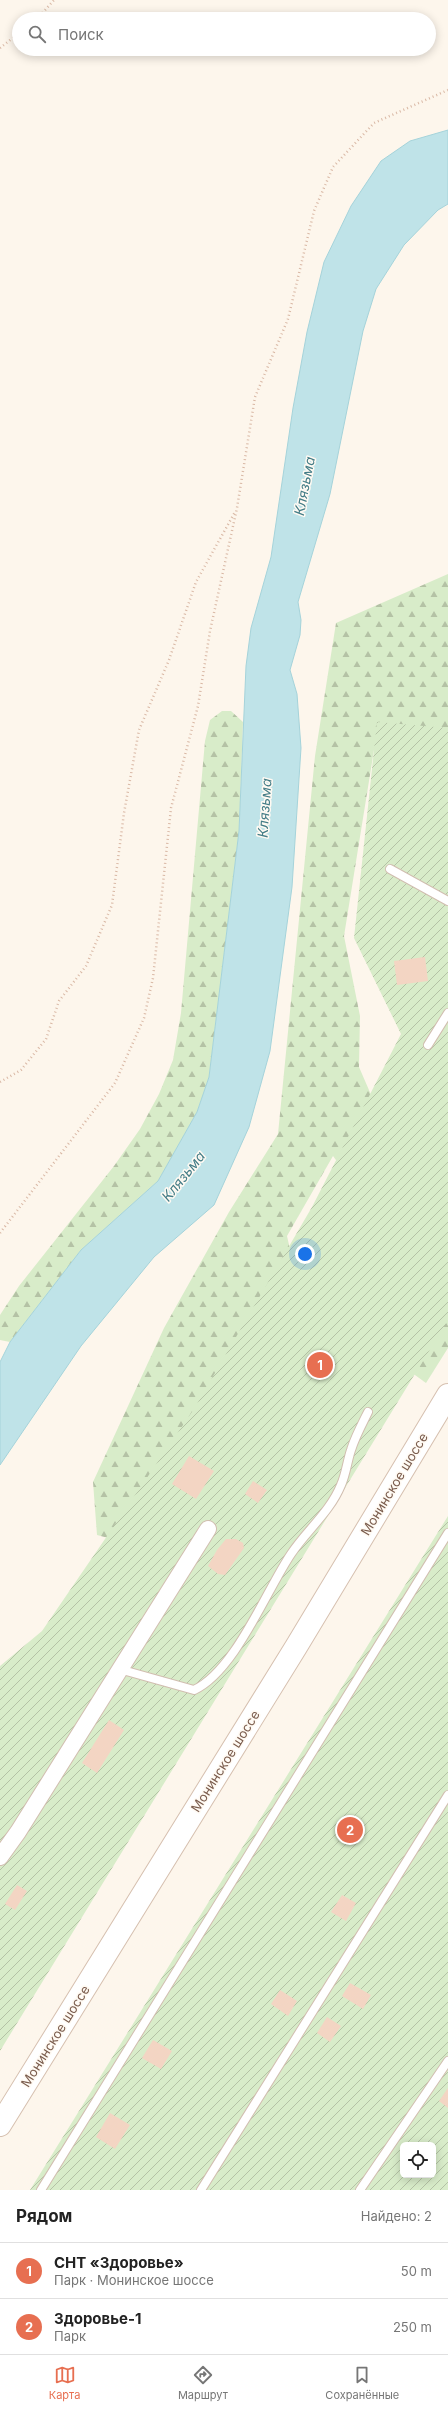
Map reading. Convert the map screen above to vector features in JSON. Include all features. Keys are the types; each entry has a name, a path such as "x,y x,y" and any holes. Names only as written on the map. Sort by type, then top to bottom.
{"main road":[{"name":"Монинское шоссе","path":"0,2125 296,1647 448,1395"}],"street":[{"path":"0,1857 18,1832 208,1529"}],"lane":[{"path":"390,869 448,900"},
{"path":"428,1045 448,1013"},
{"path":"119,1669 194,1690 205,1685 219,1671 256,1617 291,1554 334,1499 341,1485 358,1431 368,1412"},
{"path":"41,2190 448,1533"},
{"path":"201,2190 448,1795"},
{"path":"360,2190 448,2061"}],"path":[{"path":"43,12 54,0"},
{"path":"0,48 12,39"},
{"path":"0,1233 115,1083 144,1018 153,978 171,808 198,706 210,631 237,508 255,397 288,319 314,211 333,167 374,123 448,89"},
{"path":"0,1082 22,1070 46,1039 58,1001 86,966 112,905 124,813 139,730 169,660 196,582 237,508"}],"green space":[{"path":"448,574 448,728 374,750 344,936 360,1016 359,1067 427,1224 448,1140 448,1348 426,1383 386,1354 407,1257 333,1156 287,1236 299,1289 138,1546 97,1535 93,1482 164,1328 229,1212 278,1134 315,756 336,623"},
{"path":"222,711 231,711 243,722 239,831 209,1077 197,1112 158,1181 81,1250 10,1342 0,1340 0,1315 19,1286 114,1166 140,1129 159,1094 173,1060 181,1013 205,741 210,720"},
{"path":"377,722 448,728 448,1320 0,2051 0,1666 42,1631 194,1409 312,1207 401,1034 354,938"},
{"path":"448,1516 448,2190 30,2190"}],"water":[{"name":"Клязьма","path":"448,130 448,204 438,210 404,245 376,289 363,331 330,494 298,602 301,620 300,635 290,670 297,694 301,748 292,887 270,1051 249,1127 214,1205 154,1257 81,1346 0,1465 0,1362 10,1342 81,1250 158,1181 197,1112 209,1077 239,831 246,666 251,628 271,557 293,408 307,332 324,262 351,206 381,161 410,141"}],"building":[{"path":"425,957 428,981 397,985 394,961"},
{"path":"189,1456 214,1471 196,1499 172,1484"},
{"path":"253,1481 267,1490 258,1503 245,1494"},
{"path":"226,1539 236,1539 243,1543 244,1548 225,1575 218,1574 208,1566 217,1550"},
{"path":"109,1720 124,1730 97,1773 82,1763"},
{"path":"17,1885 27,1891 15,1910 5,1904"},
{"path":"342,1895 356,1903 346,1921 331,1912"},
{"path":"350,1983 371,1995 363,2009 342,1996"},
{"path":"280,1990 297,2001 288,2016 271,2004"},
{"path":"327,2017 341,2026 330,2042 317,2033"},
{"path":"153,2040 172,2051 161,2069 142,2058"},
{"path":"448,2088 448,2108 439,2101"},
{"path":"110,2113 130,2125 115,2149 96,2137"}],"place":[{"name":"СНТ «Здоровье»","path":"320,1365"},
{"name":"Здоровье-1","path":"350,1830"}]}
